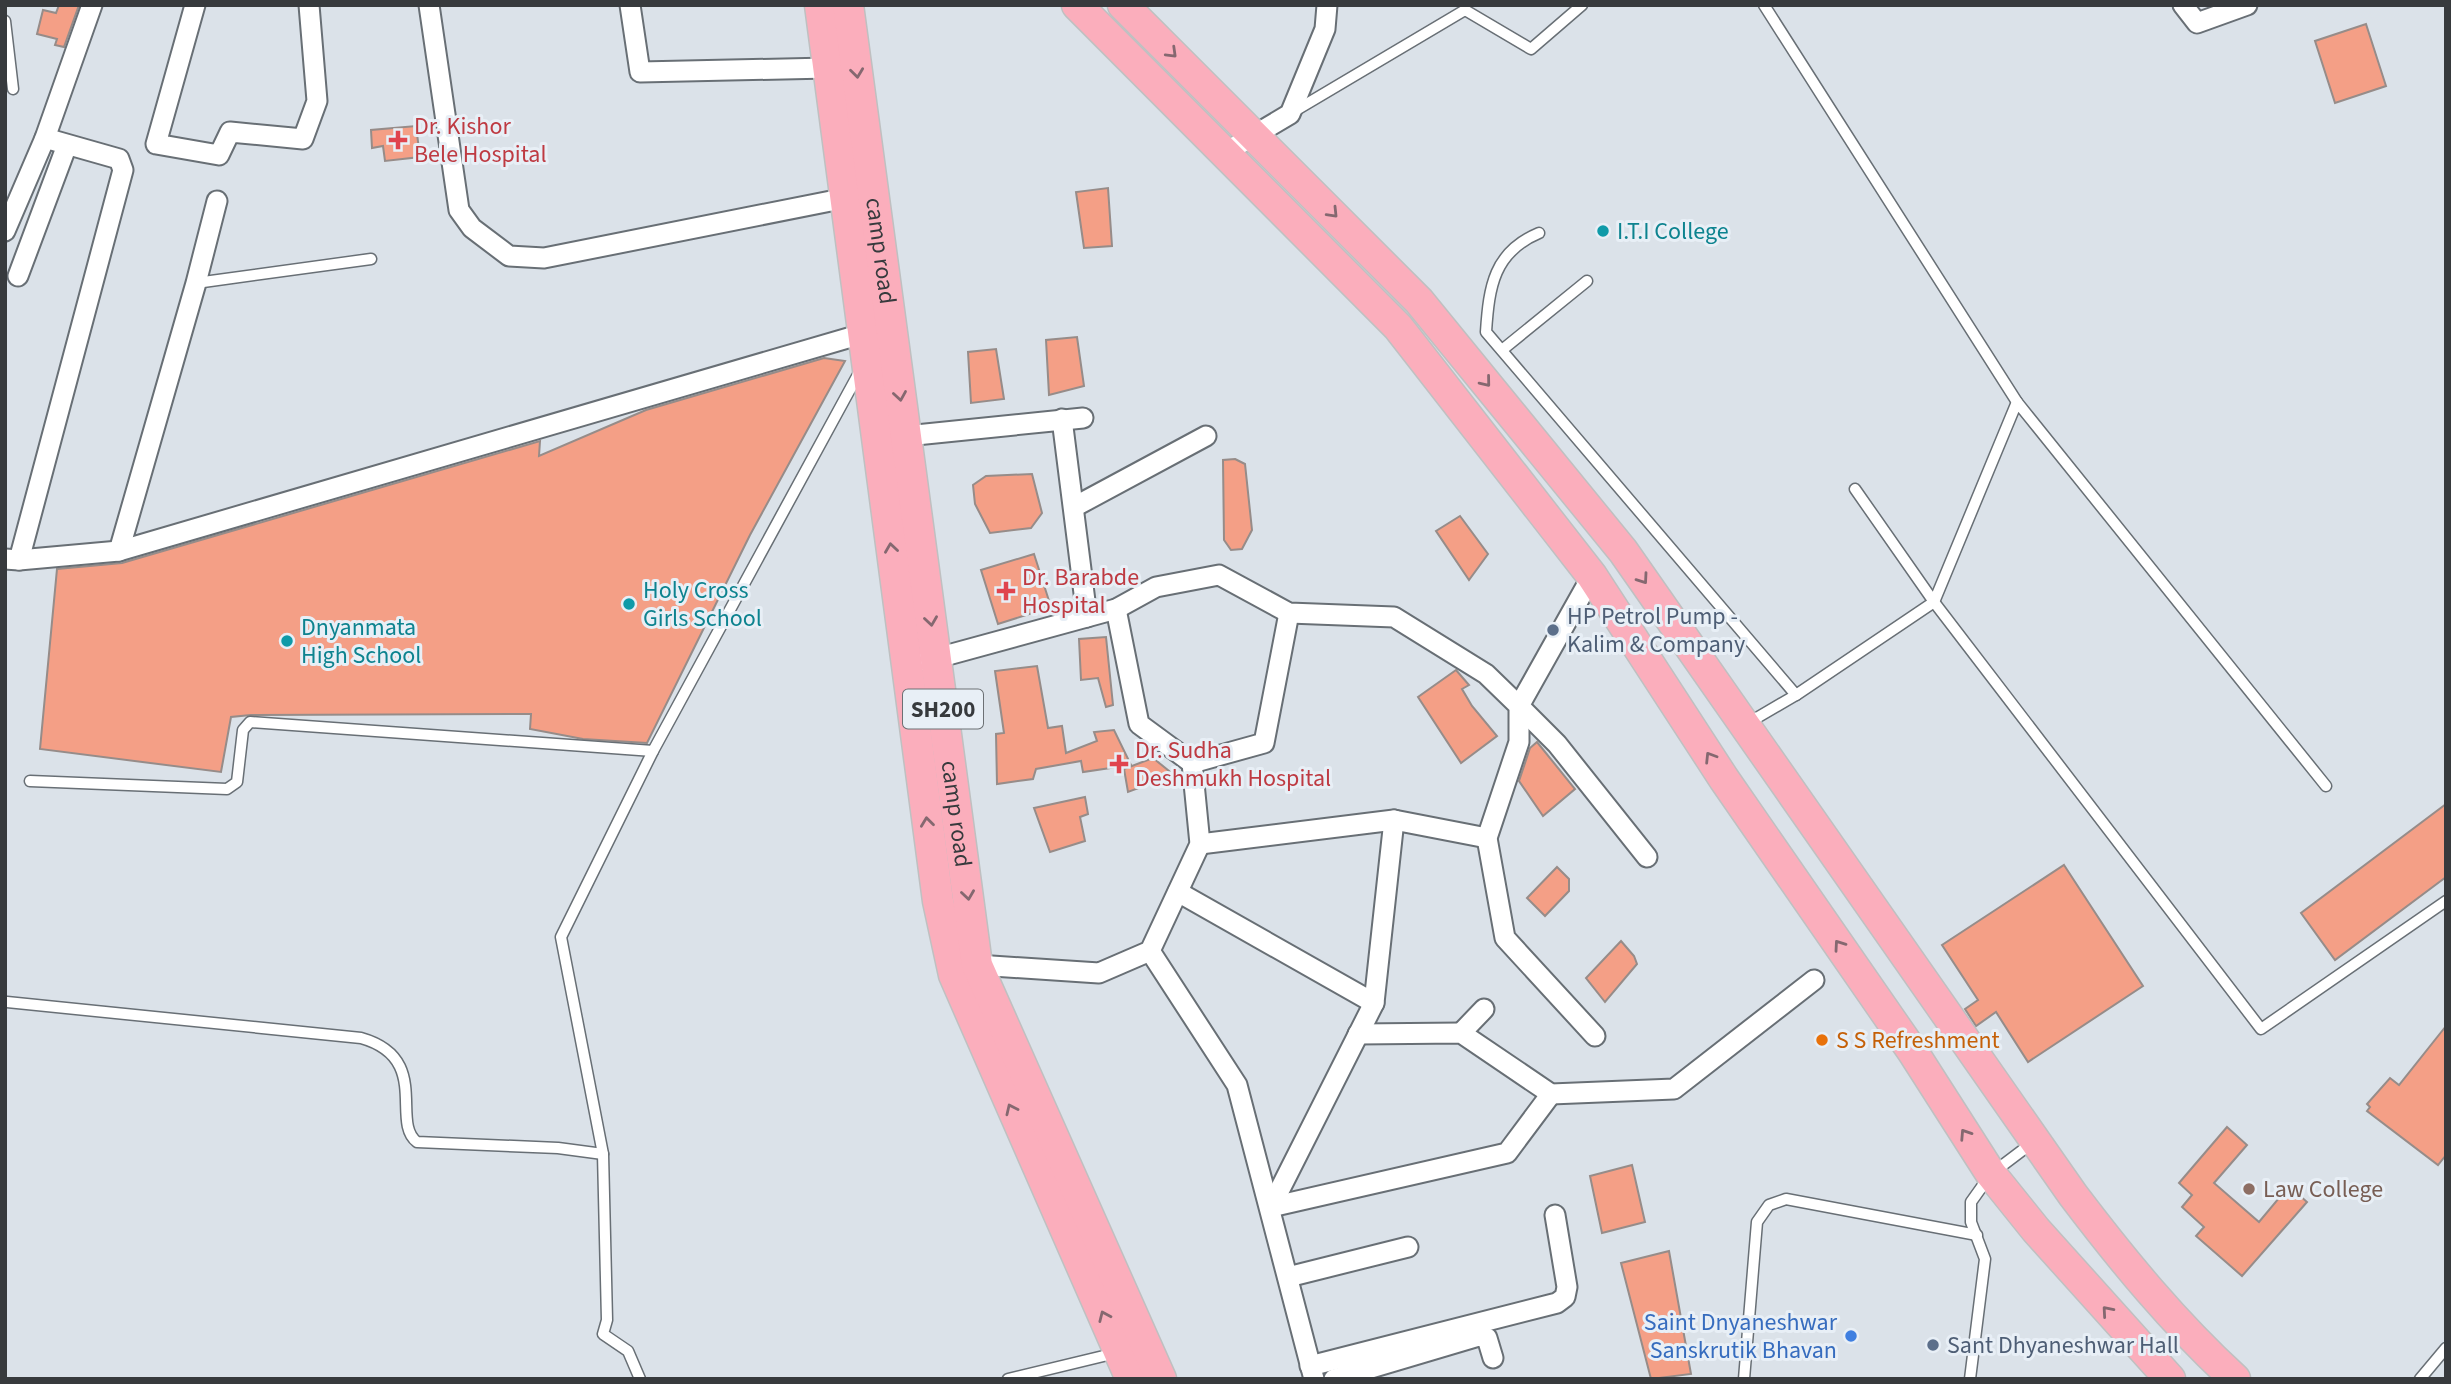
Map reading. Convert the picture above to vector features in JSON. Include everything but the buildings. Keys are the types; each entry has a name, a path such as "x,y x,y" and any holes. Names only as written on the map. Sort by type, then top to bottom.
{"main road":[{"name":"camp road","path":"820,5 846,198 878,343 906,436 977,965 1132,1358"},
{"name":"camp road","path":"848,5 906,664 938,901 954,975 1132,1358 1161,1379"},
{"path":"1077,5 1398,327 1592,576 1724,779 1913,1052 1991,1174 2036,1230 2170,1379"},
{"path":"1123,5 1256,134 1419,301 1623,551 2035,1140 2130,1269 2199,1346 2235,1379"},
{"path":"1592,576 1623,551"},
{"path":"1649,660 1683,636"}],"street":[{"path":"5,231 45,138 92,5"},
{"path":"195,5 156,144 219,155 230,132 303,139 317,101 309,5"},
{"path":"429,5 459,210 472,228 509,256 544,257 846,198"},
{"path":"630,5 640,72 828,68"},
{"path":"1226,152 1290,114 1325,29 1327,5"},
{"path":"2183,5 2197,23 2247,5"},
{"path":"45,138 119,159 123,170 12,559 119,551 878,343"},
{"path":"18,276 66,145"},
{"path":"119,551 196,284 217,201"},
{"path":"906,436 1083,418"},
{"path":"1062,419 1087,617"},
{"path":"1074,507 1206,436"},
{"path":"906,664 936,660 1116,609 1156,587 1219,575 1289,613 1394,617 1486,674 1558,744 1647,857"},
{"path":"1592,576 1519,706 1519,742 1487,838 1505,938 1595,1036"},
{"path":"977,965 1099,973 1150,951 1200,845 1192,763 1139,724 1116,609"},
{"path":"1192,763 1265,743 1289,613"},
{"path":"1200,845 1395,820 1487,838"},
{"path":"1271,1207 1374,1003 1395,820"},
{"path":"1178,892 1374,1003"},
{"path":"1150,951 1237,1085 1312,1372 1557,1303 1565,1297 1567,1287 1555,1215"},
{"path":"1358,1034 1461,1033 1551,1094 1674,1088 1814,980"},
{"path":"1461,1033 1484,1009"},
{"path":"1271,1207 1507,1153 1551,1094"},
{"path":"1288,1277 1408,1247"},
{"path":"1334,1379 1479,1336 1487,1338 1493,1358"}],"lane":[{"path":"1290,114 1465,10 1531,49 1582,5"},
{"path":"1764,5 2017,402 2326,786"},
{"path":"5,21 13,89"},
{"path":"1539,233 1516,243 1501,264 1489,295 1486,332 1796,695"},
{"path":"196,284 371,259"},
{"path":"1502,350 1587,281"},
{"path":"639,1379 628,1351 603,1334 607,1320 603,1154 561,937 653,751 878,343"},
{"path":"1745,725 1796,695 1934,602 2017,402"},
{"path":"1855,489 1934,602 2261,1029 2446,901"},
{"path":"30,781 227,789 237,782 243,730 250,722 653,751"},
{"path":"7,1002 361,1038 378,1043 392,1055 405,1077 410,1134 417,1142 558,1148 603,1154"},
{"path":"1970,1379 1985,1259 1971,1222 1971,1202 1991,1174 2035,1140"},
{"path":"1744,1379 1757,1222 1769,1205 1786,1199 1978,1236"},
{"path":"2420,1379 2446,1348"},
{"path":"1008,1379 1132,1358"}],"place":[{"name":"Dr. Kishor Bele Hospital","path":"398,140"},
{"name":"I.T.I College","path":"1603,231"},
{"name":"Dr. Barabde Hospital","path":"1006,591"},
{"name":"Holy Cross Girls School","path":"629,604"},
{"name":"HP Petrol Pump - Kalim & Company","path":"1553,630"},
{"name":"Dnyanmata High School","path":"287,641"},
{"name":"Dr. Sudha Deshmukh Hospital","path":"1119,764"},
{"name":"S S Refreshment","path":"1822,1040"},
{"name":"Law College","path":"2249,1189"},
{"name":"Saint Dnyaneshwar Sanskrutik Bhavan","path":"1851,1336"},
{"name":"Sant Dhyaneshwar Hall","path":"1933,1345"}]}
